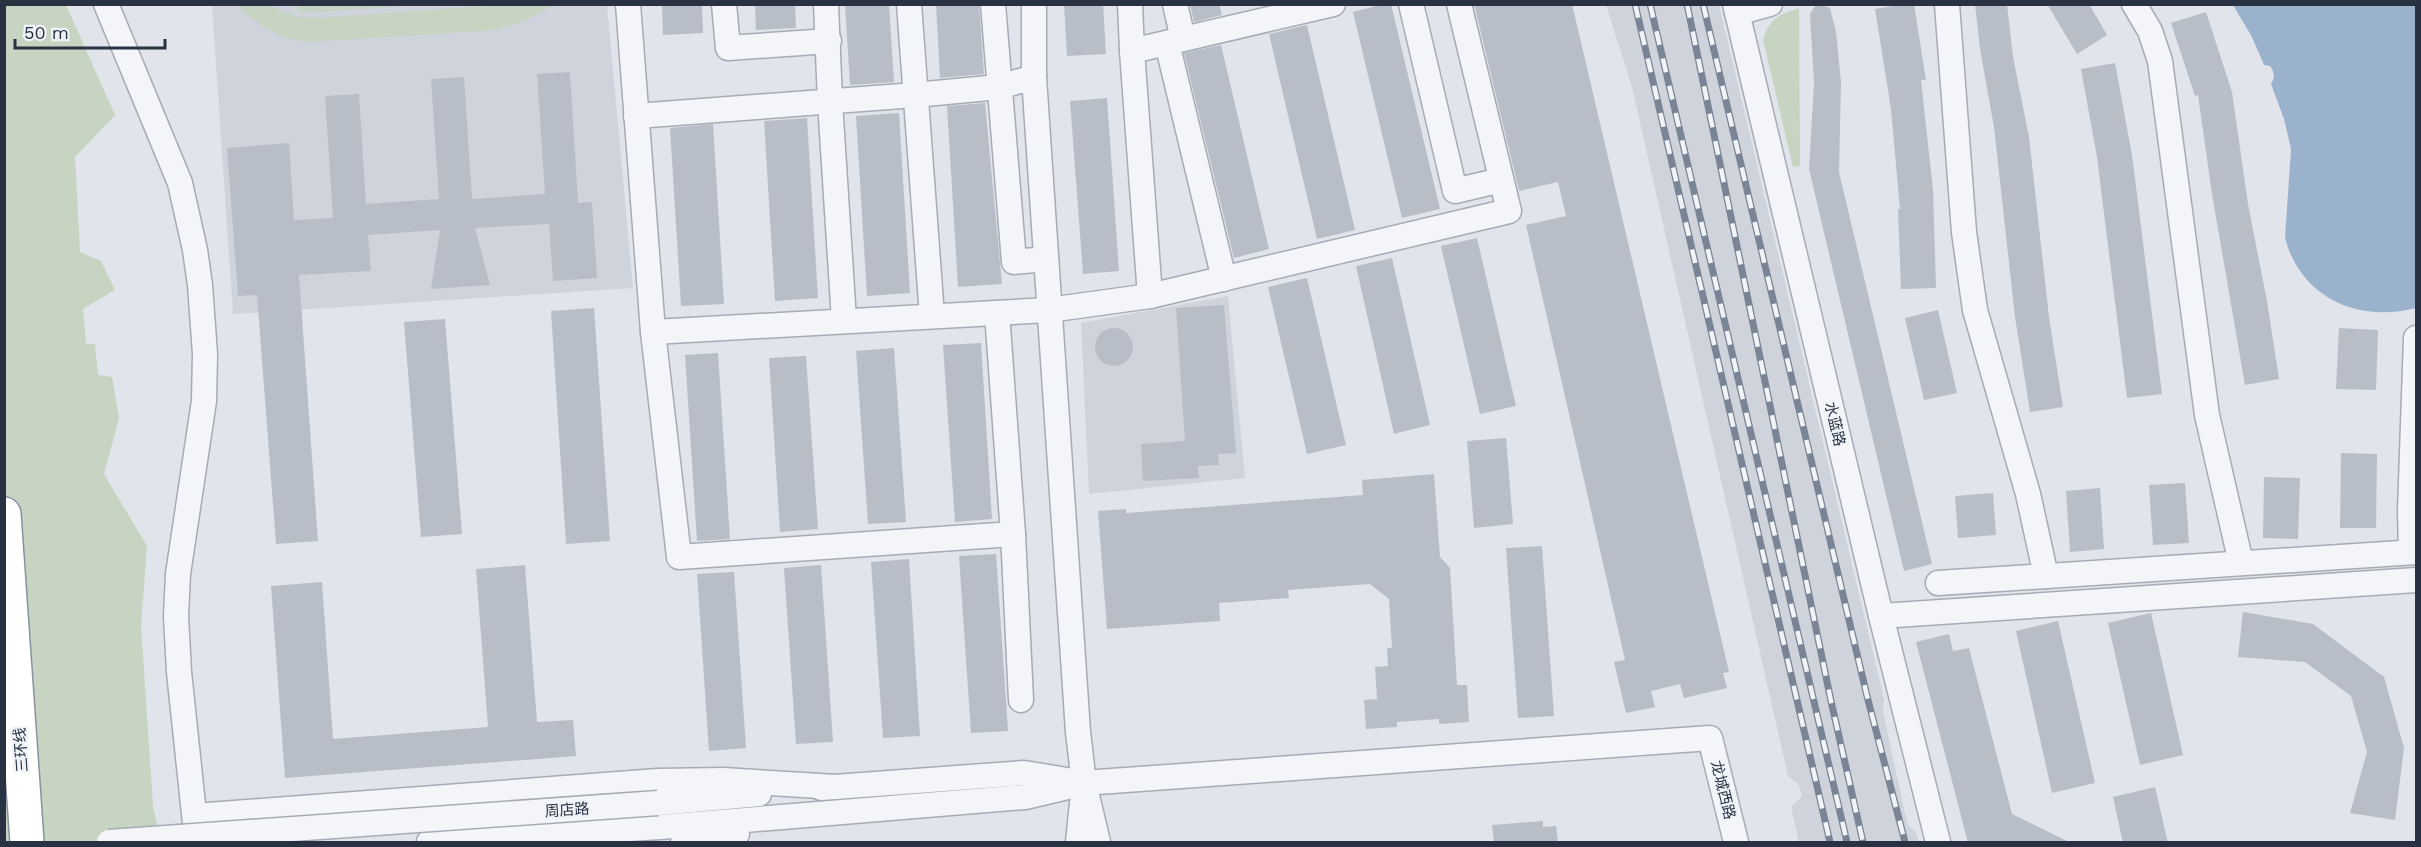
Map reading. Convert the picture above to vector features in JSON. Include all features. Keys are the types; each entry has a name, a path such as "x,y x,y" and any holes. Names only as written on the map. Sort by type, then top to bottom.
{"highway":[{"name":"三环线","path":"4,514 27,843"}],"street":[{"path":"106,4 180,183 195,250 200,285 205,354 204,401 178,574 176,616 178,672 197,843"},
{"path":"628,4 653,332 679,557 1012,534"},
{"path":"724,4 728,48 829,41"},
{"path":"826,4 844,320"},
{"path":"909,4 932,316"},
{"path":"993,4 1014,262 1046,259"},
{"path":"1034,4 1034,77 1078,732 1084,783 1098,843"},
{"path":"1130,4 1150,296"},
{"path":"1175,4 1175,41 1224,279"},
{"path":"1132,51 1333,4"},
{"path":"1412,4 1455,191 1501,180"},
{"path":"653,332 1049,310 1150,296 1509,211 1459,4"},
{"path":"1736,9 1770,4"},
{"path":"1947,4 1964,232 1975,310 2028,494 2046,576"},
{"path":"2134,4 2150,31 2160,62 2207,415 2241,563"},
{"name":"水蓝路","path":"1736,9 1881,616 1938,843"},
{"path":"636,116 999,87 1034,77"},
{"path":"997,313 1021,700"},
{"path":"1938,583 2414,552 2410,512 2416,338"},
{"path":"1881,616 2416,580"},
{"name":"龙城西路","path":"1084,783 1710,738 1736,843"},
{"path":"195,816 658,781 723,780 836,787"},
{"path":"1025,785 1084,783"},
{"path":"1078,843 1084,783"},
{"name":"周店路","path":"429,843 659,815 836,787 1025,785"},
{"name":"周店路","path":"109,843 659,815 837,812 1025,785"},
{"path":"684,843 723,837 837,812"}],"shaded area":[{"path":"212,5 607,5 633,288 233,314"},
{"path":"1606,5 1719,5 1884,699 1883,711 1907,823 1916,833 1919,842 1799,842 1791,807 1802,796 1799,785 1788,776 1632,87"},
{"path":"1228,296 1245,478 1089,494 1081,323"}],"green space":[{"path":"298,4 417,4 417,5 299,13"},
{"path":"5,5 66,5 115,115 75,157 80,252 101,261 115,290 83,309 86,344 95,344 98,375 112,377 119,418 104,474 147,546 141,626 153,806 161,842 5,842"},
{"path":"237,5 270,5 299,17 319,18 499,5 552,5 523,21 492,30 311,42 300,41 270,31"},
{"path":"1799,8 1800,166 1793,167 1763,40 1768,27 1775,19"}],"water":[{"path":"2233,5 2416,5 2416,308 2394,312 2373,312 2335,301 2318,290 2304,276 2293,259 2285,238 2291,149 2284,119 2271,84 2274,73 2270,66 2264,65 2252,37"}],"building":[{"path":"662,4 702,4 703,33 663,35"},
{"path":"755,4 795,4 796,28 756,30"},
{"path":"845,4 889,4 894,82 850,85"},
{"path":"936,4 979,4 984,74 940,78"},
{"path":"1064,4 1103,4 1106,54 1067,56"},
{"path":"1190,4 1219,4 1222,15 1194,22"},
{"path":"1391,4 1440,209 1402,218 1353,12"},
{"path":"1474,4 1572,4 1729,672 1723,673 1727,688 1684,698 1680,684 1651,691 1655,707 1626,713 1614,662 1625,660 1526,225 1566,216 1558,182 1519,191"},
{"path":"1819,4 1830,8 1836,32 1841,82 1839,172 1932,564 1904,571 1809,169 1814,83 1810,14"},
{"path":"1914,4 1926,80 1921,80 1933,190 1936,288 1901,289 1898,209 1900,209 1891,109 1875,9"},
{"path":"1975,4 2007,4 2013,57 2029,137 2049,317 2063,407 2030,412 2015,317 1994,127 1980,49"},
{"path":"2047,4 2089,4 2107,35 2077,54"},
{"path":"2206,12 2232,92 2248,204 2279,379 2245,385 2212,194 2198,95 2195,96 2171,23"},
{"path":"1307,25 1355,230 1317,239 1269,34"},
{"path":"1221,45 1269,249 1234,258 1184,53"},
{"path":"2115,63 2132,155 2162,394 2127,398 2097,157 2081,69"},
{"path":"570,72 578,203 592,202 597,278 553,281 549,224 475,228 490,285 431,289 440,230 368,235 371,271 299,275 318,541 276,544 257,295 238,296 227,148 289,143 294,220 333,218 325,96 359,94 366,204 439,199 431,79 464,77 472,199 545,194 537,74"},
{"path":"1107,98 1119,271 1083,274 1070,101"},
{"path":"985,103 1002,284 958,287 947,106"},
{"path":"899,113 910,293 867,296 856,116"},
{"path":"807,118 818,298 775,301 764,121"},
{"path":"713,124 724,304 681,306 670,128"},
{"path":"1477,238 1516,406 1480,414 1441,246"},
{"path":"1392,258 1430,425 1394,434 1356,266"},
{"path":"1307,278 1346,445 1307,454 1268,287"},
{"path":"1224,305 1236,453 1218,454 1219,465 1198,466 1199,478 1143,481 1141,444 1185,441 1176,308"},
{"path":"594,308 610,541 566,544 551,311"},
{"path":"1938,310 1957,393 1924,400 1905,318"},
{"path":"445,319 462,534 421,537 404,322"},
{"path":"1114,328 1128,333 1133,347 1128,361 1114,366 1100,361 1095,347 1100,333"},
{"path":"2339,328 2378,330 2376,390 2336,389"},
{"path":"981,343 992,519 955,522 943,345"},
{"path":"894,348 906,522 868,524 856,351"},
{"path":"718,353 730,539 697,541 685,355"},
{"path":"806,356 818,529 780,532 769,358"},
{"path":"1506,438 1513,524 1474,528 1467,441"},
{"path":"2341,453 2377,454 2376,528 2340,528"},
{"path":"1434,474 1440,557 1450,568 1457,685 1467,685 1469,722 1439,724 1439,719 1397,722 1397,727 1366,729 1364,700 1377,699 1375,667 1388,666 1387,648 1392,648 1389,599 1370,584 1288,590 1289,598 1219,603 1220,621 1107,629 1098,511 1126,509 1126,513 1363,495 1362,480"},
{"path":"2264,477 2300,478 2298,539 2263,538"},
{"path":"2185,483 2189,543 2153,545 2149,485"},
{"path":"2100,488 2104,549 2070,552 2066,491"},
{"path":"1993,493 1996,535 1958,538 1955,496"},
{"path":"1542,546 1554,716 1518,718 1506,548"},
{"path":"996,554 1008,731 971,733 959,556"},
{"path":"909,559 920,736 883,738 871,562"},
{"path":"525,565 537,722 573,720 576,756 285,778 271,586 322,582 333,739 488,727 476,569"},
{"path":"821,565 833,742 796,744 784,568"},
{"path":"734,572 746,748 709,751 697,574"},
{"path":"2243,612 2313,624 2384,677 2404,748 2395,820 2350,813 2367,752 2351,696 2305,662 2238,657"},
{"path":"2151,613 2183,755 2140,765 2108,623"},
{"path":"2058,621 2095,783 2052,793 2016,631"},
{"path":"1949,634 1953,651 1969,648 2012,814 2071,843 1968,843 1916,642"},
{"path":"2155,787 2168,843 2123,843 2113,797"},
{"path":"1543,821 1543,827 1556,826 1558,843 1494,843 1492,825"}],"railway":[{"path":"1635,4 1830,842"},
{"path":"1650,4 1847,842"},
{"path":"1687,4 1831,701 1863,842"},
{"path":"1703,4 1867,696 1905,842"}]}
